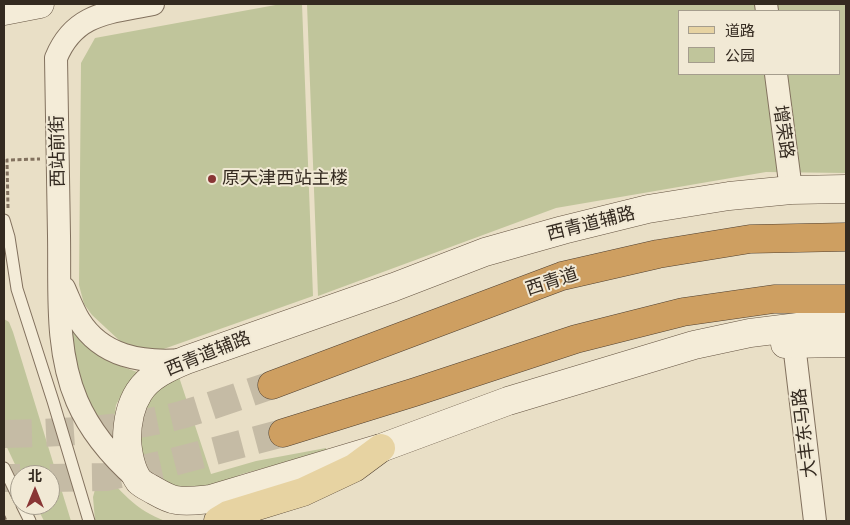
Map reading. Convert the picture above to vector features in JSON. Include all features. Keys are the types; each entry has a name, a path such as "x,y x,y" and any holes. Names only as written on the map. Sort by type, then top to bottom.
{"highway":[{"name":"西青道","path":"272,385 562,276 658,254 750,239 846,237"},
{"path":"284,433 576,339 683,312 774,299 846,299"}],"main road":[{"path":"218,521 228,515 303,492 354,468 381,448"}],"street":[{"path":"4,11 40,4"},
{"name":"西站前街","path":"140,481 110,453 78,402 68,376 61,328 56,58 63,42 73,30 85,21 104,14 153,4"},
{"name":"增荣路","path":"776,75 791,190"},
{"name":"西青道辅路","path":"140,481 133,468 127,446 127,433 132,407 139,392 151,379 166,369 186,360 394,287 485,252 546,235 648,209 729,196 791,190 846,189"},
{"path":"60,278 79,321 96,341 122,355 150,361 186,360"},
{"path":"140,481 174,500 193,501 211,499 381,448 508,401 694,345 750,333 846,321"},
{"path":"632,364 759,346 846,343"},
{"name":"大丰东马路","path":"794,344 815,521"}],"lane":[{"path":"4,220 17,289 89,521"},
{"path":"4,468 10,480"}],"path":[{"path":"8,236 7,160 58,158"},
{"path":"4,516 6,521"}],"green space":[{"path":"281,4 302,4 313,296 158,351 130,348 92,315 84,304 79,285 81,63 95,38"},
{"path":"307,4 846,4 846,173 766,172 556,208 318,296"},
{"path":"4,319 9,322 13,332 54,465 15,465 4,441"},
{"path":"68,321 83,341 97,354 113,363 137,372 125,388 116,405 112,435 110,436 89,403 78,374"},
{"path":"179,377 211,474 256,461 326,448 327,451 242,474 210,487 177,487 158,476 149,467 144,460 138,437 144,405 160,386"},
{"path":"101,467 137,506 165,521 95,521 93,497"},
{"path":"60,485 71,521 44,521 41,515 60,515"}],"tunnel":[{"path":"4,434 71,432 138,424 181,415 272,385"},
{"path":"60,478 106,477 169,463 283,433"},
{"path":"4,478 10,478"}],"place":[{"name":"原天津西站主楼","path":"212,179"}]}
